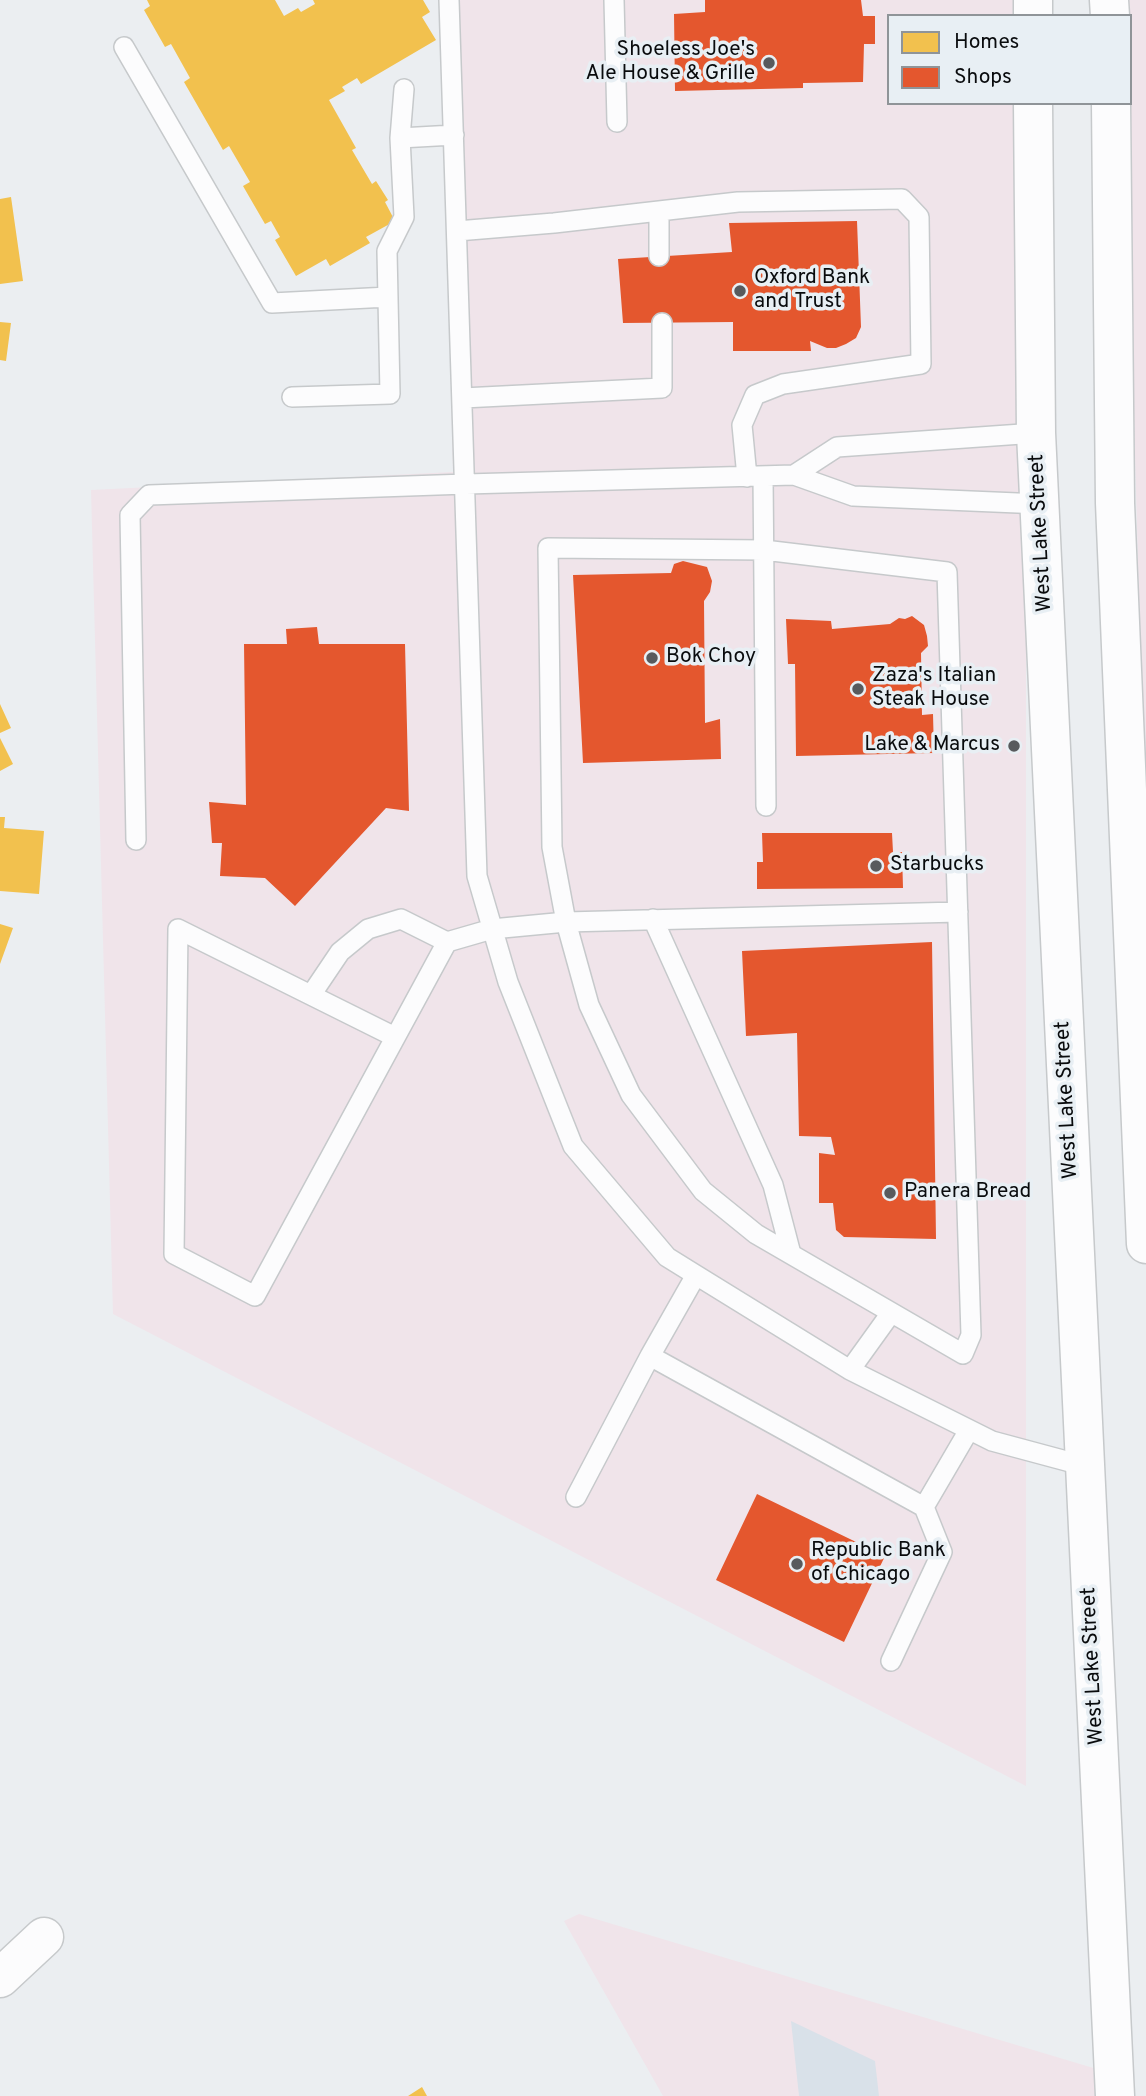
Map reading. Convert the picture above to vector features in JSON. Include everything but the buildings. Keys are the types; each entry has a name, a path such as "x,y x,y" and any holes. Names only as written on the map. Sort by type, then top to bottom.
{"main road":[{"name":"West Lake Street","path":"1033,105 1036,433 1115,2096"},
{"path":"1111,105 1115,503 1146,1244"},
{"path":"0,1978 44,1937"}],"lane":[{"path":"449,0 477,876 508,982 573,1146 667,1257 850,1370 969,1430 992,1441 1085,1466"},
{"path":"614,0 617,122"},
{"path":"124,47 272,303 388,297"},
{"path":"292,397 390,394 387,251 404,217 400,138 404,89"},
{"path":"400,138 454,135"},
{"path":"457,230 659,213 738,202 902,199 919,217 921,363 783,384 755,395 742,425 755,476 764,550 766,806"},
{"path":"659,213 659,256"},
{"path":"463,398 662,388 662,323"},
{"path":"794,475 837,447 1036,433"},
{"path":"135,840 130,515 149,495 794,475 853,496 1041,504"},
{"path":"548,548 764,550 947,572 971,1335 963,1354 756,1234 703,1191 631,1095 589,1005 566,922 552,847 548,548"},
{"path":"311,995 340,952 368,929 401,919 447,942 492,929 566,922 958,912"},
{"path":"653,919 774,1185 791,1254"},
{"path":"396,1037 178,929 174,1254 254,1296 396,1037 447,942"},
{"path":"576,1497 696,1275"},
{"path":"850,1370 891,1312"},
{"path":"650,1356 924,1507 942,1552 891,1661"},
{"path":"924,1507 969,1430"}],"shaded area":[{"path":"442,0 1014,0 1015,14 887,14 887,105 1017,105 1026,443 1026,1786 113,1314 91,490 453,472"},
{"path":"1122,0 1146,0 1146,843 1125,105 1132,105 1132,14 1122,14"},
{"path":"579,1914 1100,2070 1101,2096 663,2096 564,1921"},
{"path":"791,2021 875,2061 879,2096 799,2096"}],"place":[{"name":"Shoeless Joe's Ale House & Grille","path":"769,63"},
{"name":"Oxford Bank and Trust","path":"740,291"},
{"name":"Bok Choy","path":"652,658"},
{"name":"Zaza's Italian Steak House","path":"858,689"},
{"name":"Lake & Marcus","path":"1014,746"},
{"name":"Starbucks","path":"876,866"},
{"name":"Panera Bread","path":"890,1193"},
{"name":"Republic Bank of Chicago","path":"797,1564"}]}
